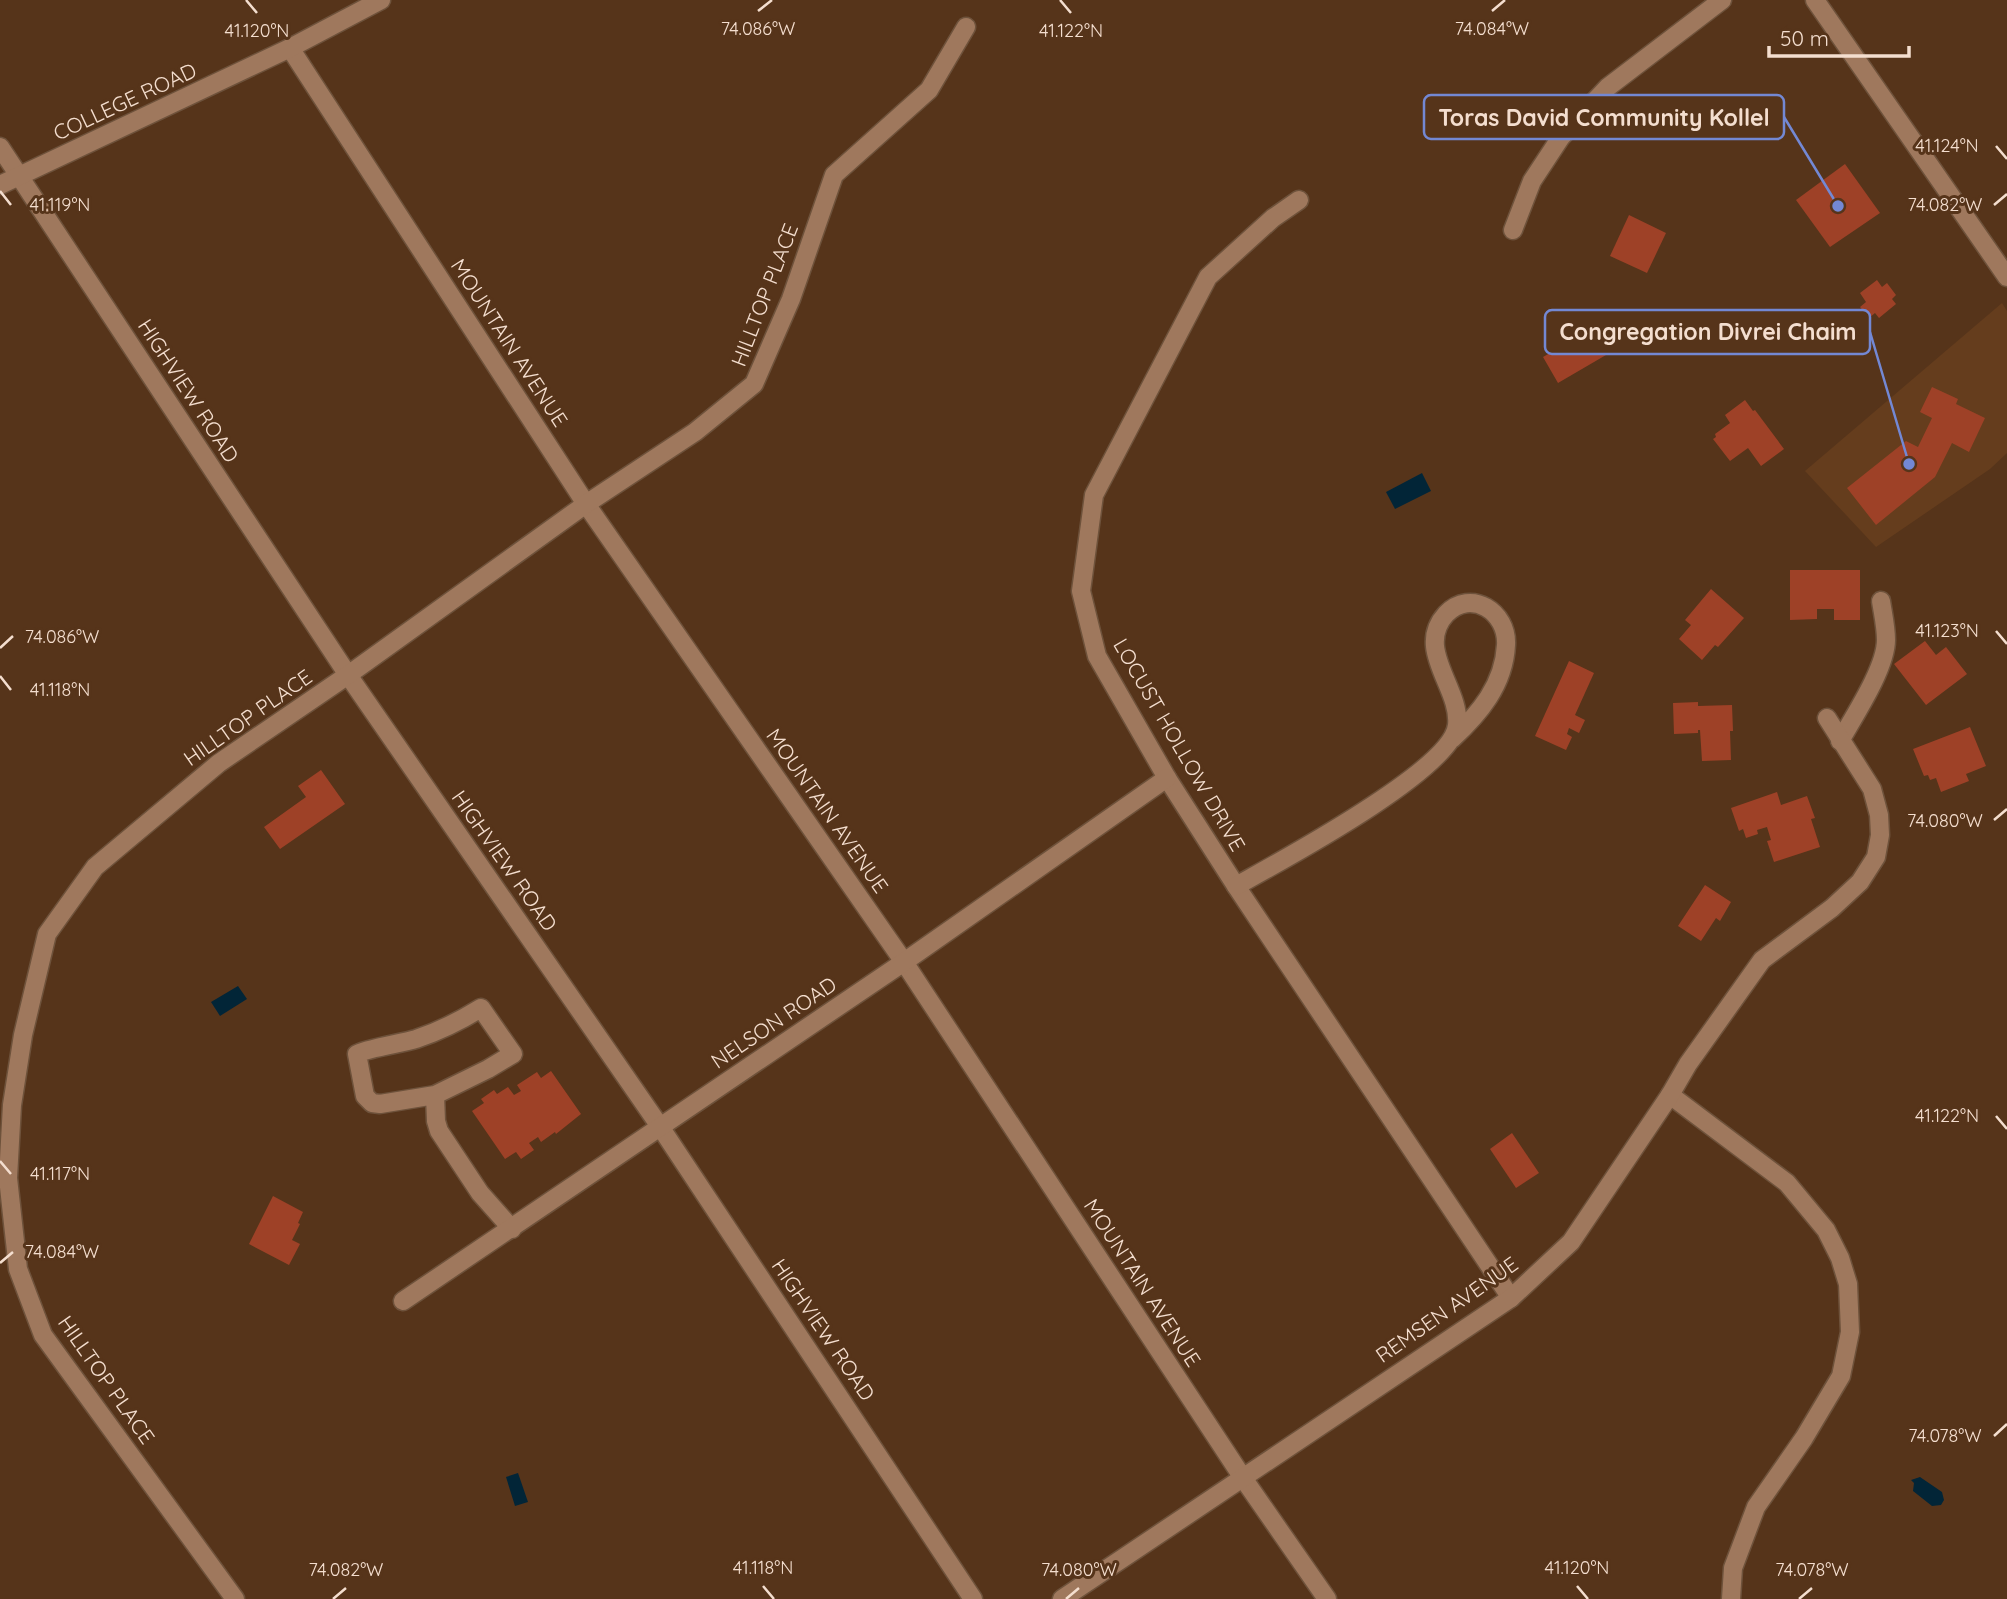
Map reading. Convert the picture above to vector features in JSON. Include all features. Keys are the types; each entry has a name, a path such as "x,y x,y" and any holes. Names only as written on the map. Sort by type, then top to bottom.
{"street":[{"name":"COLLEGE ROAD","path":"0,185 290,48 381,0"},
{"path":"1513,230 1532,181 1561,137 1608,87 1723,0"},
{"path":"1815,0 2007,277"},
{"name":"HILLTOP PLACE","path":"235,1599 43,1335 18,1269 8,1178 6,1104 47,934 95,867 219,763 348,675 586,504 695,432 754,384 791,299 834,175 929,90 966,27"},
{"name":"MOUNTAIN AVENUE","path":"290,48 586,504 904,962 1243,1478 1327,1599"},
{"name":"HIGHVIEW ROAD","path":"0,147 348,675 661,1128 973,1599"},
{"name":"LOCUST HOLLOW DRIVE","path":"1299,200 1273,218 1208,277 1094,495 1081,591 1097,656 1167,778 1236,887 1511,1298"},
{"path":"1840,741 1882,660 1886,641 1881,601"},
{"path":"1236,887 1340,828 1422,771 1472,720 1488,701 1503,666 1507,643 1499,617 1491,609 1471,602 1458,605 1449,612 1435,634 1438,662 1456,715 1457,726 1452,740"},
{"name":"REMSEN AVENUE","path":"1062,1599 1511,1298 1571,1242 1670,1095 1695,1053 1762,960 1832,908 1860,882 1876,857 1880,835 1879,815 1872,789 1827,718"},
{"name":"NELSON ROAD","path":"404,1301 904,962 1167,778"},
{"path":"481,1008 513,1054 435,1095 372,1103 365,1096 357,1054 366,1049 379,1049 415,1039 453,1025 481,1008"},
{"path":"435,1095 439,1131 480,1193 512,1229"},
{"path":"1670,1095 1787,1183 1826,1230 1840,1258 1848,1284 1850,1332 1841,1376 1804,1438 1756,1507 1733,1568 1731,1599"}],"shaded area":[{"path":"2002,303 2007,311 2007,453 1990,469 1876,547 1805,471"}],"water":[{"path":"1422,473 1431,491 1395,509 1386,492"},
{"path":"238,986 247,999 220,1016 211,1002"},
{"path":"518,1473 528,1502 515,1506 506,1477"},
{"path":"1920,1477 1942,1492 1944,1500 1941,1505 1932,1506 1913,1491 1914,1483 1911,1480"}],"building":[{"path":"1845,164 1880,213 1830,247 1796,200"},
{"path":"1629,215 1666,233 1647,273 1610,256"},
{"path":"1877,280 1882,287 1887,283 1896,295 1892,299 1896,304 1879,318 1875,313 1869,318 1860,307 1866,302 1860,293"},
{"path":"1601,319 1618,348 1558,383 1543,357 1562,346 1560,343"},
{"path":"1932,387 1958,399 1956,404 1985,418 1969,452 1952,443 1935,477 1876,525 1847,488 1906,441 1918,447 1932,418 1920,412"},
{"path":"1745,400 1784,449 1761,466 1748,448 1730,461 1713,439 1715,434 1730,423 1725,415"},
{"path":"1790,570 1860,570 1860,620 1834,620 1834,609 1817,609 1817,619 1790,620"},
{"path":"1711,589 1744,618 1718,647 1715,645 1702,660 1679,639 1691,625 1685,620"},
{"path":"1925,641 1936,655 1946,647 1967,674 1926,705 1894,664"},
{"path":"1569,661 1594,673 1575,715 1585,720 1579,733 1569,728 1567,734 1572,737 1566,750 1535,736"},
{"path":"1698,702 1698,706 1732,705 1731,760 1702,761 1700,730 1698,733 1674,734 1673,703"},
{"path":"1970,727 1986,766 1966,774 1969,781 1941,792 1936,778 1930,780 1928,775 1924,776 1913,749"},
{"path":"321,770 345,804 280,849 264,827 306,797 298,786"},
{"path":"1777,792 1781,805 1807,796 1815,818 1811,819 1820,847 1774,862 1767,841 1771,840 1767,827 1746,838 1743,829 1739,831 1731,808"},
{"path":"1705,885 1731,902 1720,921 1716,918 1701,941 1678,926"},
{"path":"551,1071 581,1114 556,1134 555,1132 541,1142 538,1137 529,1143 534,1150 521,1159 516,1152 505,1159 472,1111 484,1103 481,1099 494,1090 497,1094 508,1087 514,1095 521,1091 517,1085 537,1072 541,1078"},
{"path":"1512,1133 1539,1173 1516,1188 1490,1149"},
{"path":"273,1196 303,1212 292,1240 300,1244 289,1265 249,1244"}],"place":[{"name":"Toras David Community Kollel","path":"1838,206"},
{"name":"Congregation Divrei Chaim","path":"1909,464"}]}
